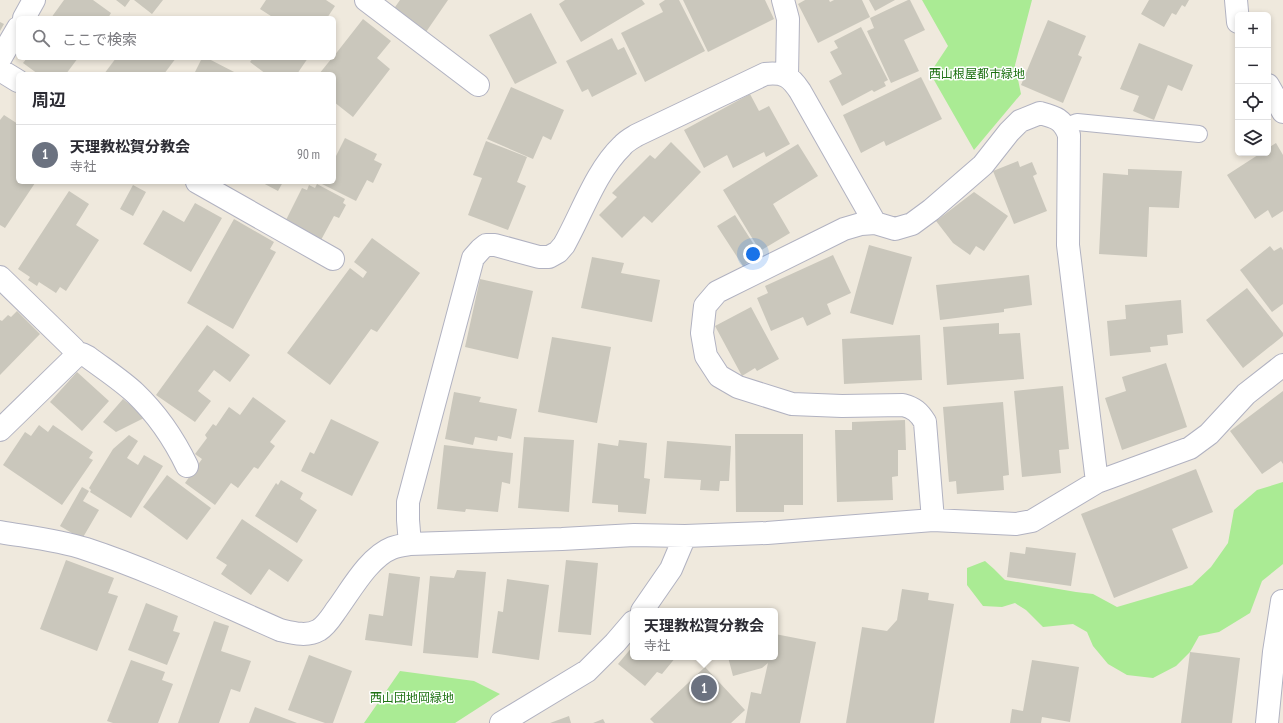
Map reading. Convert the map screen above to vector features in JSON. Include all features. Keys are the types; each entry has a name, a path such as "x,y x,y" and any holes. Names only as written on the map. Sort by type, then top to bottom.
{"street":[{"path":"25,16 34,0"},
{"path":"366,0 478,86"},
{"path":"784,0 788,18 787,76"},
{"path":"1236,0 1237,12"},
{"path":"0,59 16,31"},
{"path":"0,70 16,80"},
{"path":"410,544 408,502 473,258 486,245 495,245 539,257 549,257 558,252 564,245 604,170 614,154 623,144 637,135 765,74 777,72 787,76 794,82 800,91 875,223"},
{"path":"1271,90 1283,112"},
{"path":"933,520 925,422 920,413 912,407 903,405 842,406 792,404 738,387 719,376 706,356 702,333 705,306 717,292 844,229 861,224 875,223 895,229 912,224 983,166 1009,132 1020,121 1040,113 1059,119 1066,126 1069,135 1068,245 1097,482"},
{"path":"200,184 333,260"},
{"path":"0,277 74,349 76,353 88,357 135,393 157,417 176,444 188,466"},
{"path":"0,430 74,359 76,353"},
{"path":"0,532 85,549 156,575 280,630 308,634 319,630 328,622 368,568 378,557 392,548 410,544 634,535 685,536 767,533 933,520 1016,524 1032,521 1097,482 1190,448 1209,434 1246,394 1283,365"},
{"path":"644,608 671,569 685,536"},
{"path":"1268,723 1274,652 1282,601"},
{"path":"501,723 587,670 615,643 630,626"}],"lane":[{"path":"1066,126 1077,122 1199,134"}],"green space":[{"name":"西山根屋都市緑地","path":"922,0 1032,0 1015,65 1021,94 974,150 930,73 948,46"},
{"path":"1283,482 1283,564 1262,581 1250,613 1219,632 1199,636 1190,652 1176,666 1153,678 1127,675 1108,664 1093,646 1087,632 1073,624 1043,627 1026,610 1015,603 1002,607 983,606 967,585 967,568 985,561 1005,580 1093,594 1117,607 1192,585 1211,567 1228,543 1234,510 1257,490"},
{"name":"西山団地岡緑地","path":"400,671 474,681 500,694 455,723 364,723"}],"building":[{"path":"64,0 93,0 111,13 109,16 52,16"},
{"path":"116,0 130,0 125,7"},
{"path":"134,0 163,0 152,14"},
{"path":"266,0 326,0 335,6 328,16 271,16 260,9"},
{"path":"400,0 448,0 426,32 393,10"},
{"path":"565,0 642,0 645,4 581,42 559,4"},
{"path":"665,0 679,0 705,51 645,82 621,33 663,12 659,4"},
{"path":"683,0 765,0 774,19 708,52"},
{"path":"805,0 829,0 830,2 834,0 862,0 870,17 818,43 798,4"},
{"path":"869,0 895,0 875,11"},
{"path":"910,0 925,30 904,40 919,71 891,83 867,31 874,28 870,18"},
{"path":"1149,0 1189,0 1185,7 1182,5 1176,15 1172,13 1164,27 1141,14"},
{"path":"531,13 557,63 515,84 489,35"},
{"path":"363,19 391,41 377,58 390,69 353,117 336,104 336,72 321,72 330,60 336,60 336,53"},
{"path":"1048,20 1086,36 1078,55 1082,57 1063,103 1021,85"},
{"path":"0,22 4,24 0,31"},
{"path":"861,27 888,80 884,82 886,86 874,92 872,90 842,106 829,81 842,74 830,52 838,48 834,41"},
{"path":"612,38 618,50 624,47 637,74 592,97 588,89 582,92 566,61"},
{"path":"1139,43 1193,65 1182,91 1168,85 1154,120 1133,111 1139,96 1120,89"},
{"path":"25,60 76,60 68,72 35,72 23,63"},
{"path":"114,60 174,60 166,72 106,72"},
{"path":"201,60 211,60 234,72 195,72"},
{"path":"252,60 307,60 298,72 263,72 250,62"},
{"path":"921,77 942,119 886,146 884,141 861,153 843,115"},
{"path":"511,87 564,110 551,140 543,136 533,159 487,139"},
{"path":"750,94 759,111 769,106 790,144 766,157 764,152 733,168 727,155 704,168 684,130"},
{"path":"4,115 16,123 16,184 34,184 5,228 0,225 0,120"},
{"path":"345,138 377,154 374,160 382,164 373,183 367,180 356,201 322,184 336,184 336,156"},
{"path":"486,141 527,157 517,182 526,186 508,230 468,215 482,178 473,175"},
{"path":"671,142 701,172 652,223 644,216 622,238 599,215 617,197 612,193 650,155 655,159"},
{"path":"1276,143 1283,155 1283,211 1272,218 1268,210 1255,219 1227,175 1256,156 1271,156 1271,146"},
{"path":"798,144 818,176 773,204 790,233 760,251 723,190"},
{"path":"1018,161 1020,167 1032,162 1037,174 1033,176 1047,211 1014,224 993,171"},
{"path":"1128,169 1182,171 1179,208 1149,207 1147,257 1099,254 1103,173 1128,175"},
{"path":"265,184 282,184 278,191"},
{"path":"317,184 345,199 343,203 346,205 339,218 334,216 321,240 285,222 302,188 307,190 309,185 315,188"},
{"path":"133,185 146,192 133,216 120,209"},
{"path":"69,191 89,204 76,225 99,240 66,291 60,287 56,293 39,282 37,286 28,280 30,277 18,269"},
{"path":"974,192 1008,216 984,251 976,246 970,255 953,243 936,221"},
{"path":"195,203 222,218 191,272 143,244 163,210 184,222"},
{"path":"735,215 760,254 743,266 717,226"},
{"path":"234,219 274,242 270,249 276,252 233,329 187,303"},
{"path":"372,238 420,273 377,332 371,329 330,385 287,353 350,268 363,278 367,272 354,262"},
{"path":"869,245 912,257 893,325 850,313"},
{"path":"1270,246 1274,251 1281,247 1283,250 1283,304 1272,312 1240,270"},
{"path":"833,255 851,293 827,304 831,314 807,326 803,317 771,331 757,298 768,293 765,286"},
{"path":"592,257 624,263 621,273 660,280 652,322 581,308"},
{"path":"1029,275 1032,305 1004,309 1004,312 940,320 936,285"},
{"path":"480,279 533,291 518,359 465,347"},
{"path":"1247,288 1283,333 1283,336 1243,368 1206,320"},
{"path":"1181,300 1183,333 1167,335 1168,345 1150,347 1151,352 1110,356 1107,321 1126,319 1125,305"},
{"path":"751,307 779,359 757,371 755,368 742,376 715,326"},
{"path":"17,311 40,334 0,375 0,320 2,321 8,315 11,317"},
{"path":"999,323 999,334 1020,333 1024,379 947,385 943,327"},
{"path":"207,325 250,355 230,382 214,370 198,391 211,401 195,422 156,395"},
{"path":"920,335 922,380 844,384 842,339"},
{"path":"552,337 611,347 597,423 538,412"},
{"path":"1166,363 1187,427 1122,450 1105,398 1126,391 1122,377"},
{"path":"77,372 109,401 82,431 50,402"},
{"path":"1063,386 1069,449 1059,450 1061,473 1022,477 1014,391"},
{"path":"1283,391 1283,464 1281,461 1262,474 1230,431"},
{"path":"454,392 481,397 479,402 517,409 511,439 498,436 497,441 475,437 473,445 445,439"},
{"path":"253,397 286,421 270,442 275,446 258,469 254,467 238,488 231,483 215,505 185,483 202,459 195,454 207,438 205,435 213,424 216,426 229,407 240,415"},
{"path":"123,399 146,417 116,432 103,422"},
{"path":"1003,402 1009,475 1003,476 1004,490 957,494 956,481 949,482 943,407"},
{"path":"331,419 379,442 352,496 301,471 310,452 314,454"},
{"path":"905,420 906,450 898,450 898,476 892,477 893,500 837,502 835,430 852,430 852,422"},
{"path":"39,425 48,432 53,425 93,452 89,458 93,460 62,505 3,465 25,432 31,436"},
{"path":"735,434 803,434 803,505 784,505 784,512 736,512"},
{"path":"129,435 138,441 127,458 138,465 144,455 163,466 131,518 90,492 91,490 89,488 113,449"},
{"path":"524,437 574,440 569,512 518,508"},
{"path":"619,440 647,443 644,478 650,479 646,514 618,512 618,505 592,503 598,443 618,446"},
{"path":"667,441 731,446 729,481 720,481 719,491 700,490 701,480 664,478"},
{"path":"444,445 513,453 510,484 502,482 498,512 466,509 465,512 437,509"},
{"path":"1196,469 1213,512 1172,529 1188,568 1114,598 1081,514"},
{"path":"167,475 211,508 187,540 143,507"},
{"path":"281,480 303,493 300,499 317,510 297,543 255,516 276,483 278,485"},
{"path":"82,487 89,491 83,501 99,510 82,539 60,526"},
{"path":"242,519 303,560 288,582 269,569 251,595 221,574 227,565 216,558"},
{"path":"1026,547 1076,553 1071,586 1007,577 1010,552 1025,554"},
{"path":"66,560 114,578 108,593 118,596 97,651 40,629"},
{"path":"566,560 598,563 591,635 558,632"},
{"path":"457,570 486,572 478,658 423,653 430,576 454,578"},
{"path":"389,573 420,577 412,646 365,640 369,614 383,616"},
{"path":"507,579 549,585 539,660 492,653 498,611 503,612"},
{"path":"902,589 929,593 928,600 954,604 934,723 846,723 862,627 887,631 897,620"},
{"path":"146,603 178,616 173,631 180,633 167,665 128,650"},
{"path":"214,621 229,626 221,651 251,661 240,692 231,689 219,723 178,723"},
{"path":"778,635 816,642 800,723 745,723 751,692 761,694 768,663 762,668 733,676 729,660 778,660"},
{"path":"630,650 630,660 674,660 662,674 657,672 645,686 618,664"},
{"path":"1190,652 1240,658 1232,723 1181,723"},
{"path":"309,655 352,671 333,723 325,723 288,710"},
{"path":"131,660 165,672 162,680 173,684 158,723 113,723 107,721"},
{"path":"1032,660 1079,667 1070,722 1042,717 1041,723 1010,723 1012,709 1023,711"},
{"path":"705,667 745,710 731,723 654,723 650,719"},
{"path":"255,707 297,723 249,723"},
{"path":"569,716 571,723 550,723"},
{"path":"603,719 605,723 593,723"}],"place":[{"name":"天理教松賀分教会","path":"704,688"}]}
